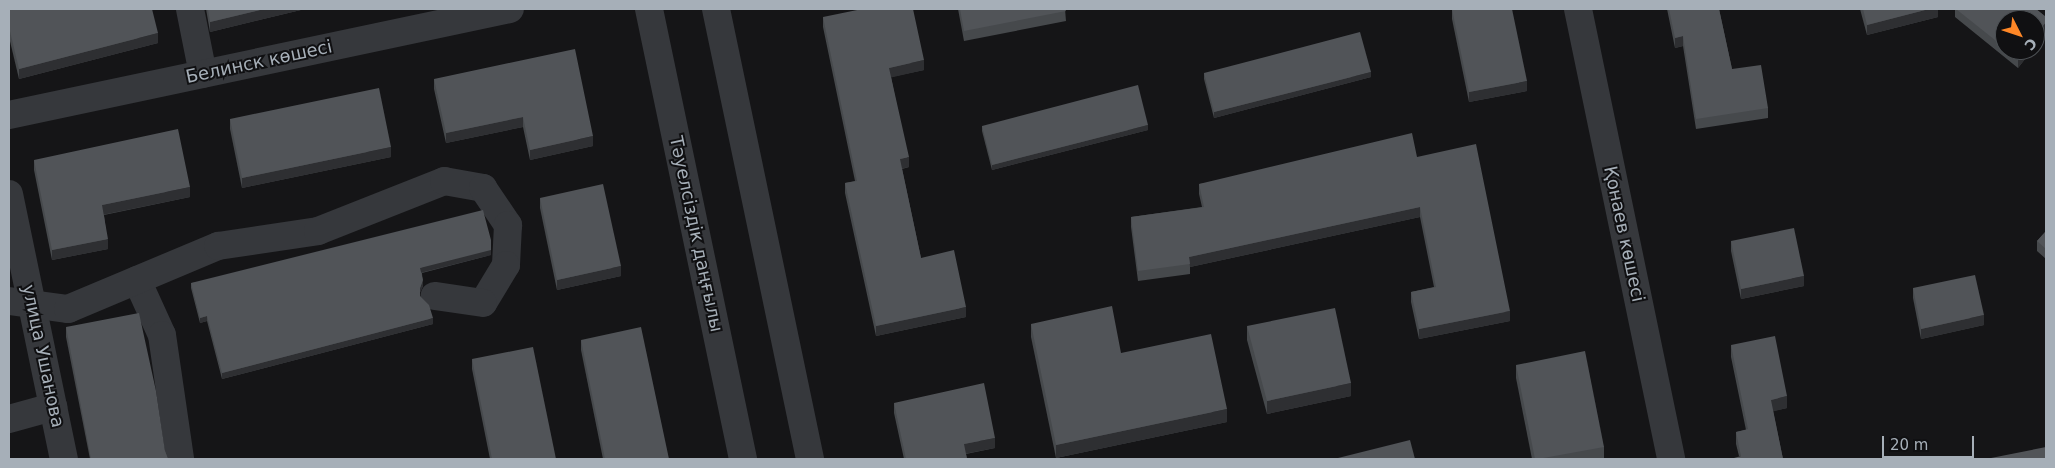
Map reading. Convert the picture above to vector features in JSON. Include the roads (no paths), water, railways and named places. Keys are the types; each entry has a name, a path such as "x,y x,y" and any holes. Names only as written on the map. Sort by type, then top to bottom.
{"street":[{"path":"190,9 204,74"},
{"name":"Белинск көшесі","path":"9,115 204,74 398,20 510,9"},
{"name":"Тәуелсіздік даңғылы","path":"649,9 743,459"},
{"path":"716,9 810,459"},
{"name":"Қонаев көшесі","path":"1578,9 1671,459"},
{"path":"20,302 68,309 218,246 318,231 444,181 483,188 508,225 506,264 483,303 436,296"},
{"name":"улица Ушанова","path":"9,194 20,302 54,407 64,459"},
{"path":"137,280 162,335 180,459"},
{"path":"9,419 54,407"}]}
